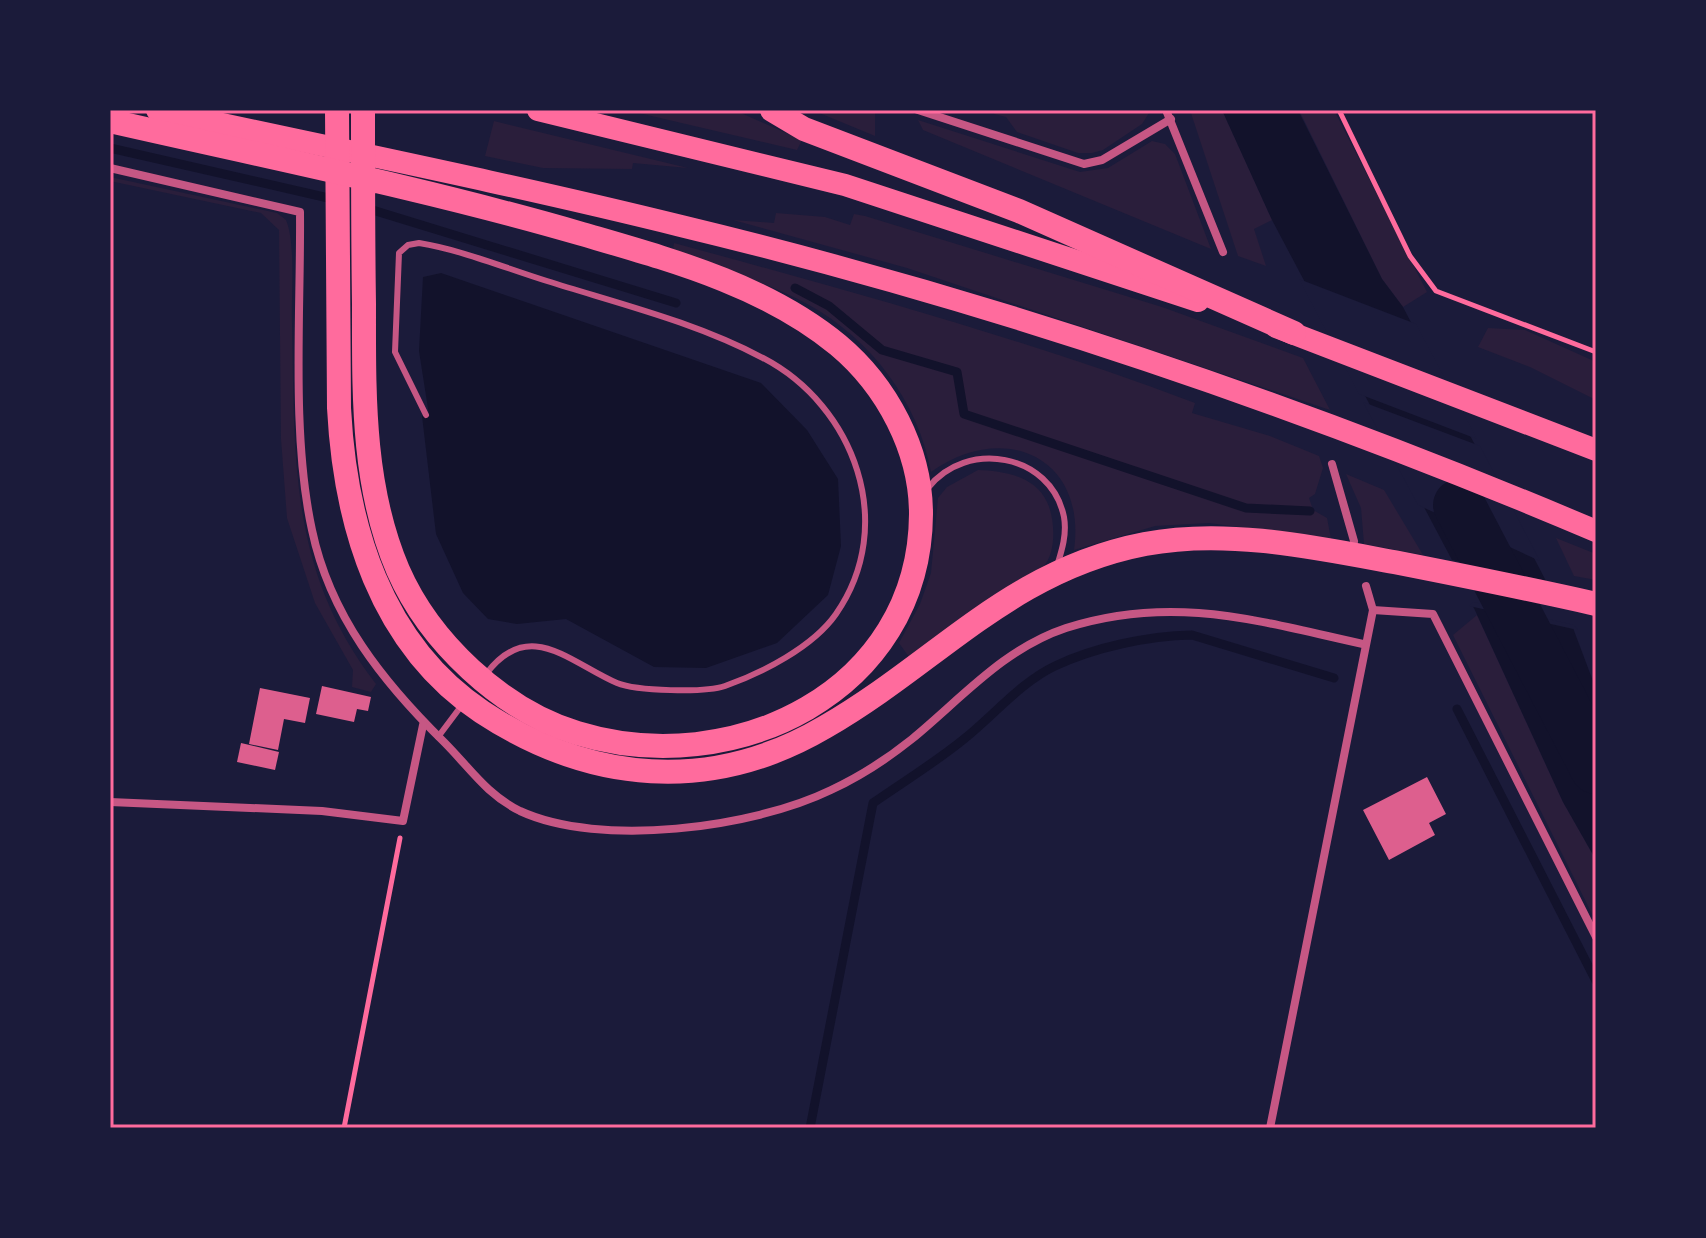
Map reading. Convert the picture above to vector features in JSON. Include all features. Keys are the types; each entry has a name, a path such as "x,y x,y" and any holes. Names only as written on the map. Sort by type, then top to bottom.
{"highway":[{"path":"157,110 696,230 1082,340 1345,432 1596,531"},
{"path":"337,110 339,408 341,447 356,531 372,576 410,643 470,704 553,752 597,765 646,772 690,770 764,755 825,728 1005,598 1055,571 1148,543 1198,539 1316,549 1596,604"},
{"path":"110,121 546,223 703,271 762,297 841,348 872,380 912,451 921,497 921,533 913,578 892,625 857,669 811,708 744,735 699,744 653,746 578,733 518,706 476,673 436,630 414,600 383,528 373,487 364,393 363,110"},
{"path":"538,110 845,185 1294,333 1596,450"},
{"path":"772,110 804,129 1019,211 1294,333"}],"street":[{"path":"918,110 1084,164 1102,160 1169,114 1223,252"},
{"path":"110,168 300,212 301,460 311,529 323,571 361,647 423,725 438,737 479,784 496,798 524,813 554,822 608,828 688,828 732,823 830,791 912,739 984,674 1063,629 1118,615 1172,609 1229,615 1363,644"},
{"path":"1332,464 1354,541"},
{"path":"1270,1128 1363,644 1373,610 1366,586"},
{"path":"1373,610 1433,614 1596,937"},
{"path":"110,802 322,811 403,821 423,725"}],"lane":[{"path":"426,415 402,371 394,343 399,253 408,245 419,243 717,334 767,360 798,381 827,412 846,440 861,475 867,512 863,554 854,581 835,616 798,649 760,670 723,687 680,689 621,685 545,646 523,646 500,655 438,737"},
{"path":"921,497 934,480 952,467 974,458 994,457 1035,472 1059,501 1064,517 1065,532 1055,571"}],"path":[{"path":"1339,110 1410,256 1436,291 1596,352"},
{"path":"344,1128 403,821"}],"shaded area":[{"path":"626,110 734,110 802,140 797,150"},
{"path":"813,110 875,110 875,136 817,112"},
{"path":"995,110 1151,110 1142,124 1103,150 1078,153 1017,132 1006,117 994,114"},
{"path":"1190,110 1222,110 1272,220 1254,229 1266,266 1238,256"},
{"path":"1222,110 1298,110 1382,279 1403,307 1546,581 1452,560 1272,220"},
{"path":"1299,110 1334,110 1427,292 1403,307 1382,279"},
{"path":"918,120 1080,172 1108,168 1152,141 1165,144 1175,154 1211,249 923,130"},
{"path":"494,121 688,168 633,163 632,169 543,168 485,156"},
{"path":"110,177 277,213 286,220 292,256 294,420 302,511 326,598 347,641 376,684 371,692 352,687 353,670 315,603 287,518 281,439 279,230 261,213 110,181"},
{"path":"776,213 825,217 850,225 854,214 865,216 1162,307 1303,358 1330,410 907,268 733,220 774,223"},
{"path":"674,243 871,298 1067,358 1195,403 1192,413 1270,436 1319,456 1323,468 1315,494 1309,498 1313,510 1327,518 1331,539 1209,523 1155,526 1074,550 1075,518 1067,491 1054,471 1035,457 1012,449 986,449 959,457 931,472 925,446 903,398 889,375 853,336 809,305 673,249"},
{"path":"441,273 761,383 807,430 838,479 841,546 828,595 777,643 706,668 654,667 566,619 517,624 488,619 463,593 436,534 422,416 429,415 419,351 423,277"},
{"path":"1488,328 1525,330 1596,362 1596,400 1530,367 1478,347"},
{"path":"978,470 1018,477 1042,493 1052,517 1051,553 1039,570 1005,589 909,657 899,643 920,604 931,573 938,498 947,487"},
{"path":"1346,474 1384,490 1423,555 1364,544 1361,508"},
{"path":"1556,538 1596,554 1596,580 1574,576"},
{"path":"1473,606 1573,628 1596,689 1596,860 1563,802"},
{"path":"1477,615 1563,802 1596,860 1596,922 1453,635"}],"pier":[{"path":"1299,279 1416,324 1477,439 1359,394"},
{"path":"1363,402 1480,446 1540,561 1418,505"},
{"path":"1473,602 1574,625 1578,630 1469,606"}],"building":[{"path":"322,686 371,697 368,711 357,709 354,722 316,714"},
{"path":"260,688 310,698 305,723 284,719 278,750 249,744"},
{"path":"241,743 279,752 275,770 237,762"},
{"path":"1427,777 1446,814 1429,823 1435,835 1389,860 1363,810"}],"waterway":[{"path":"110,148 337,200"},
{"path":"366,208 676,303"},
{"path":"795,288 829,306 882,350 957,372 964,414 1246,508 1310,511"},
{"path":"1459,505 1596,768"},
{"path":"810,1128 873,803 931,764 1043,673 1104,648 1140,640 1192,635 1334,678"},
{"path":"1457,709 1596,981"}]}
